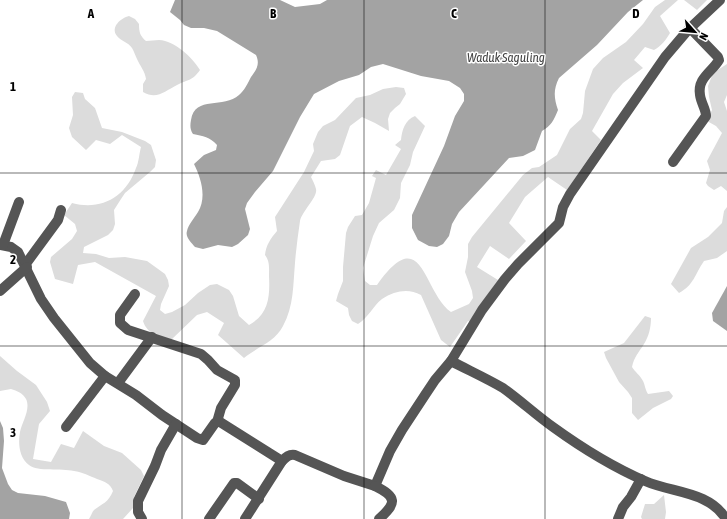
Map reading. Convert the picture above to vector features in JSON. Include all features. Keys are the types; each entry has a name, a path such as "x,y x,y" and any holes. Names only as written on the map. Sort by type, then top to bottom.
{"street":[{"path":"375,486 390,451 402,430 435,380 451,361 482,310 518,264 559,223 563,207 570,194 654,71 690,28 720,0"},
{"path":"673,162 706,116 706,111 700,96 700,87 708,72 719,60 690,28"},
{"path":"19,202 1,245 15,249 26,266 41,299 54,318 90,362 105,376 118,383 176,424 203,440 217,422 221,408 235,385 235,380 216,370 208,360 200,354 128,330 120,323 120,316 135,294"},
{"path":"0,291 26,266 58,220 61,210"},
{"path":"118,383 152,337"},
{"path":"451,361 503,389 578,444 641,479 664,488 706,500 716,506 726,519"},
{"path":"66,427 105,376"},
{"path":"217,422 222,423 282,461"},
{"path":"142,519 138,512 138,501 161,450 176,424"},
{"path":"245,519 282,461 291,454 344,476 375,486 389,494 392,498 392,502 388,511 378,519"},
{"path":"618,519 624,506 641,479"},
{"path":"209,519 234,483 237,483 259,499"}],"shaded area":[{"path":"665,0 678,0 660,16 670,33 661,45 654,50 645,47 634,60 643,68 623,83 613,94 592,131 601,140 567,190 548,177 525,197 509,223 526,241 509,259 490,246 477,267 498,280 475,312 470,322 468,321 450,347 441,340 421,295 416,293 402,291 392,294 382,299 365,319 358,324 352,321 348,308 336,301 343,281 346,233 355,216 362,215 369,203 376,178 372,176 376,170 386,175 401,149 395,145 401,140 406,123 415,116 425,126 413,152 410,165 401,183 400,198 394,210 379,223 373,236 363,268 365,281 370,285 377,285 392,267 404,259 413,260 421,267 442,303 451,312 469,304 473,298 465,272 468,257 468,244 472,237 523,175 532,168 539,167 557,155 570,129 581,119 585,91 593,69 603,58 626,42 643,24 655,7"},
{"path":"684,0 707,0 697,10"},
{"path":"129,16 135,19 139,24 140,34 146,41 159,40 171,43 188,55 200,70 197,74 161,94 153,95 143,92 143,84 146,79 144,71 129,44 119,38 115,33 117,23"},
{"path":"727,64 727,95 724,102 727,111 727,191 721,186 714,190 706,183 710,170 707,161 722,133 716,126 707,121 712,110 708,86 713,73"},
{"path":"396,87 404,88 406,94 400,104 390,113 388,119 389,131 362,117 350,126 340,155 335,159 321,161 311,177 316,188 316,192 300,221 291,303 287,318 280,332 244,358 218,335 224,323 207,312 197,315 171,340 162,338 150,332 143,321 156,296 95,262 78,265 73,284 55,279 50,262 51,257 72,239 77,231 75,224 64,215 72,203 93,205 102,203 119,194 132,178 138,163 141,147 122,135 110,144 96,140 86,150 72,137 69,128 73,115 72,97 75,92 83,93 85,99 95,108 102,128 122,132 145,141 151,145 156,160 155,167 125,193 114,210 115,224 113,230 108,235 84,247 83,253 96,254 109,258 125,257 147,261 165,274 169,286 160,310 165,314 185,305 198,293 210,285 217,284 229,290 233,296 239,316 249,325 261,316 267,304 269,291 269,267 268,260 265,255 269,242 277,231 275,217 304,172 314,151 313,144 318,132 323,126 335,120 356,98 370,95 383,89"},
{"path":"727,207 727,251 717,258 704,261 691,283 679,293 671,284 691,248 708,237 722,223 724,211"},
{"path":"645,316 651,318 651,325 646,341 635,357 632,367 642,379 648,394 669,391 673,396 671,399 653,408 638,420 632,413 632,398 619,382 604,352 624,343"},
{"path":"0,356 36,385 47,402 50,411 39,424 33,459 51,462 61,444 74,448 83,431 104,446 122,453 141,470 144,476 134,497 133,508 123,519 89,519 94,510 109,498 113,491 107,483 80,472 38,468 29,465 26,462 21,454 19,441 20,432 27,411 27,403 25,397 18,391 11,389 0,391"},
{"path":"664,495 666,512 665,519 642,519 641,517 645,504 654,504"}],"water":[{"name":"Waduk Saguling","path":"175,0 280,0 295,7 320,4 327,0 643,0 628,12 597,45 559,78 555,94 558,110 552,122 542,131 535,150 523,156 509,158 459,212 452,224 449,236 443,244 437,247 429,246 418,240 412,228 412,215 444,146 455,116 464,101 464,94 460,88 449,81 421,76 383,64 371,67 359,75 339,81 314,94 300,117 273,171 247,203 245,209 250,229 248,235 232,247 218,245 203,249 195,247 187,235 189,226 201,206 203,194 201,181 194,164 204,155 216,150 217,145 203,136 193,134 190,127 191,120 194,112 198,108 211,103 233,99 239,95 255,71 258,61 256,55 217,31 204,28 191,28 184,25 170,12"},
{"path":"727,286 727,331 713,321 712,313"},
{"path":"0,421 3,428 4,441 2,468 12,490 18,493 45,496 66,502 70,513 69,519 0,519"}]}
